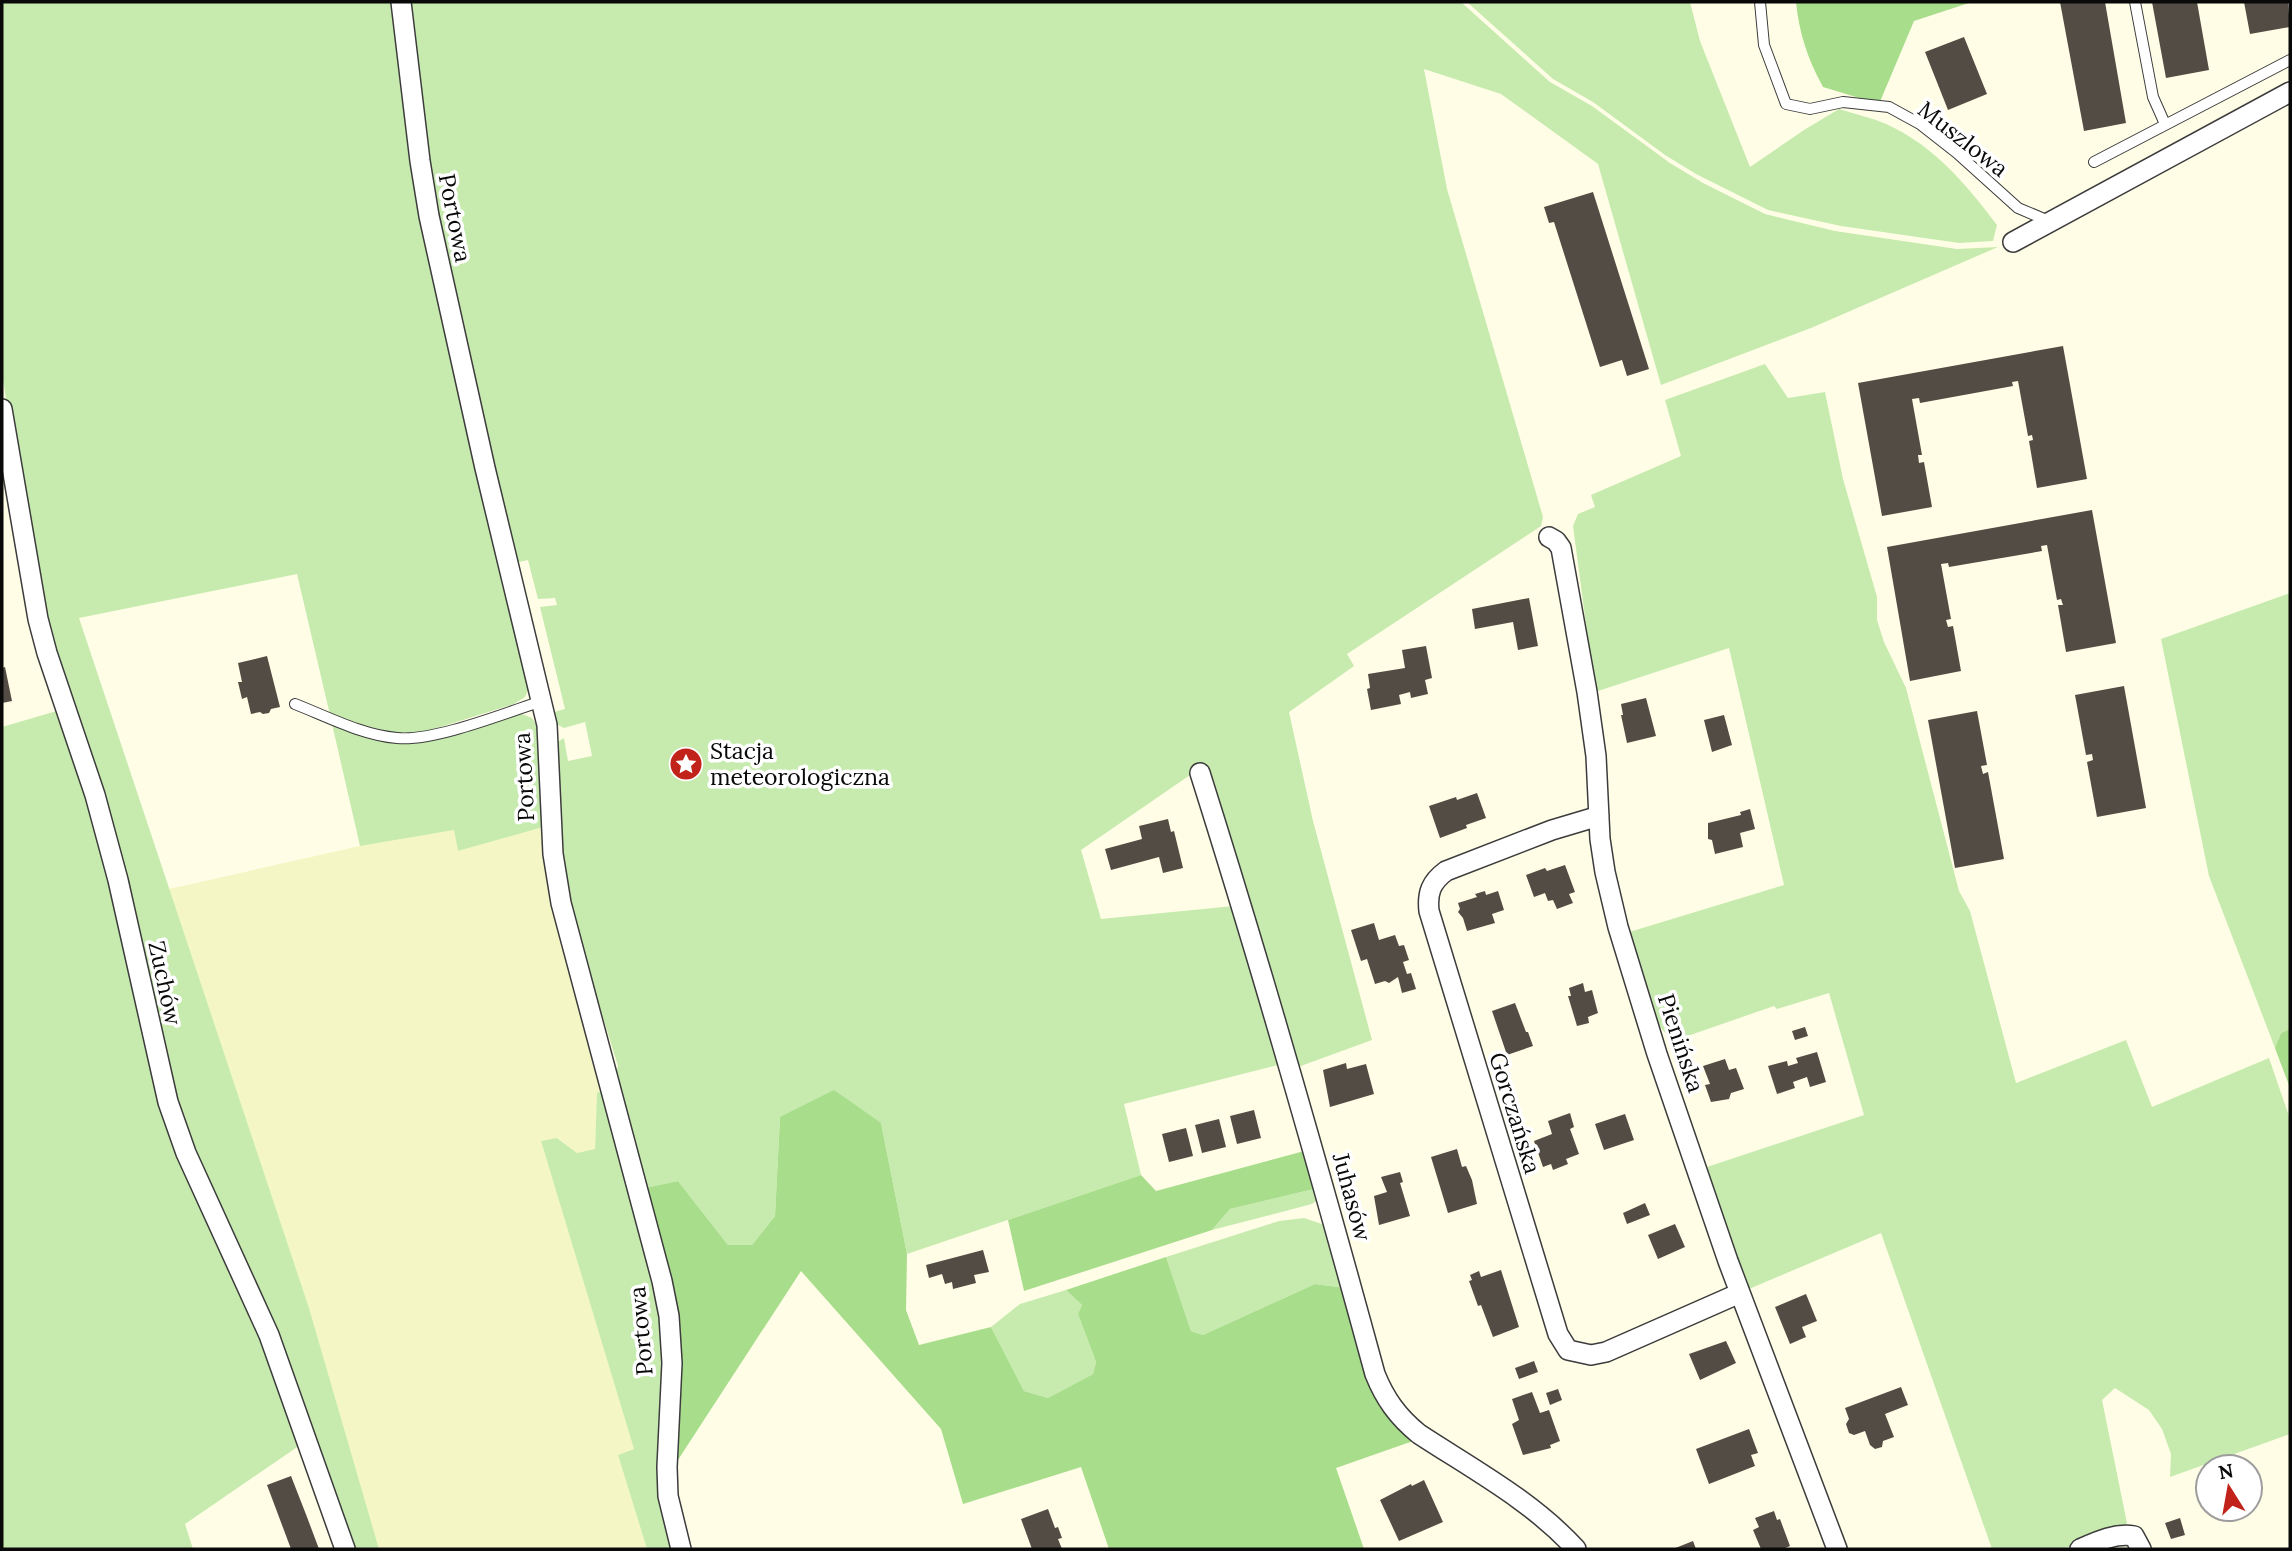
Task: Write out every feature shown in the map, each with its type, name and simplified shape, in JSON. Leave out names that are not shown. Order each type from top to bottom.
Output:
[{"type":"street","name":"Portowa","points":[[401,2],[429,216],[485,468],[542,701],[549,751],[553,854],[561,902],[663,1281],[669,1316],[672,1363],[668,1496],[681,1549]]},
{"type":"street","points":[[2013,242],[2290,92]]},
{"type":"street","name":"Zuchów","points":[[2,409],[38,619],[95,795],[118,880],[168,1102],[186,1153],[269,1335],[345,1549]]},
{"type":"street","name":"Pienińska","points":[[1549,537],[1561,548],[1585,679],[1596,756],[1605,872],[1618,927],[1657,1054],[1740,1293],[1837,1549]]},
{"type":"street","name":"Juhasów","points":[[1199,773],[1258,955],[1382,1393],[1403,1421],[1419,1434],[1529,1505],[1576,1549]]},
{"type":"street","name":"Gorczańska","points":[[1599,816],[1552,830],[1446,871],[1433,882],[1428,901],[1429,911],[1558,1335],[1568,1350],[1591,1355],[1606,1352],[1740,1293]]},
{"type":"street","points":[[2080,1549],[2101,1540],[2124,1535],[2134,1536],[2141,1549]]},
{"type":"lane","name":"Muszlowa","points":[[1760,2],[1764,45],[1786,104],[1810,109],[1843,102],[1889,107],[1920,124],[1938,138],[2018,208],[2049,221]]},
{"type":"lane","points":[[2135,2],[2152,97],[2165,124]]},
{"type":"lane","points":[[2094,162],[2290,60]]},
{"type":"lane","points":[[295,704],[356,729],[397,738],[423,738],[542,701]]},
{"type":"green space","points":[[2,2],[396,2],[529,688],[525,697],[514,704],[421,733],[396,733],[330,715],[297,574],[79,618],[309,1308],[379,1549],[351,1549],[191,1151],[52,654],[11,435],[2,371]]},
{"type":"green space","points":[[406,2],[1461,2],[1550,82],[1592,106],[1670,163],[1765,214],[1835,231],[1957,249],[1998,247],[1811,328],[1661,385],[1598,164],[1501,94],[1424,69],[1447,189],[1543,517],[1541,526],[1347,654],[1354,666],[1289,712],[1313,821],[1372,1040],[1298,1067],[1193,773],[1081,850],[1101,919],[1234,906],[1282,1064],[1124,1104],[1141,1175],[907,1254],[881,1123],[780,1117],[775,1216],[752,1245],[728,1245],[678,1181],[645,1188],[615,1075],[618,1066],[567,901],[560,853],[556,743],[564,738],[568,761],[592,756],[585,722],[564,728],[556,724],[554,712],[565,709],[540,607],[557,605],[555,598],[538,599],[528,560],[515,563],[435,222]]},
{"type":"green space","points":[[1467,2],[1690,2],[1700,41],[1750,167],[1839,109],[1895,128],[1929,150],[1972,193],[1997,225],[1993,241],[1959,243],[1841,226],[1768,210],[1696,174],[1665,155],[1593,102],[1553,79]]},
{"type":"green space","points":[[1796,2],[1972,2],[1914,21],[1879,104],[1823,87],[1805,46]]},
{"type":"green space","points":[[1765,364],[1788,398],[1825,392],[1843,479],[1877,597],[1877,620],[1884,642],[1906,688],[1959,891],[1970,911],[2016,1083],[2126,1040],[2152,1107],[2269,1058],[2290,1119],[2290,1434],[2237,1453],[2194,1453],[2194,1468],[2170,1477],[2171,1454],[2162,1429],[2149,1410],[2115,1388],[2102,1400],[2127,1523],[2124,1527],[2063,1549],[1992,1549],[1881,1233],[1749,1289],[1701,1169],[1864,1115],[1829,993],[1777,1009],[1774,1006],[1676,1040],[1666,1033],[1649,1009],[1638,977],[1626,933],[1784,885],[1729,648],[1595,692],[1573,526],[1578,514],[1595,507],[1591,495],[1681,456],[1665,400]]},
{"type":"green space","points":[[2290,593],[2290,1029],[2281,1033],[2275,1048],[2209,876],[2161,639]]},
{"type":"green space","points":[[60,710],[90,796],[162,1105],[243,1287],[303,1443],[185,1524],[193,1549],[2,1549],[2,727]]},
{"type":"green space","points":[[522,714],[532,718],[539,729],[543,827],[458,851],[454,830],[360,846],[332,724],[397,742],[423,742]]},
{"type":"green space","points":[[543,827],[605,1090],[597,1094],[595,1149],[577,1153],[558,1138],[541,1141],[634,1449],[618,1455],[647,1549],[379,1549],[309,1308],[169,889],[360,846],[454,830],[458,851]]},
{"type":"green space","points":[[2290,1029],[2290,1088],[2275,1048],[2281,1033]]},
{"type":"green space","points":[[605,1090],[662,1318],[676,1549],[647,1549],[618,1455],[634,1449],[541,1141],[557,1138],[577,1153],[595,1149],[597,1093]]},
{"type":"green space","points":[[834,1090],[881,1123],[907,1254],[906,1310],[919,1345],[991,1327],[1024,1391],[1048,1398],[1093,1374],[1096,1362],[1078,1314],[1082,1305],[1066,1290],[1166,1257],[1191,1331],[1203,1335],[1315,1284],[1345,1288],[1416,1440],[1336,1468],[1364,1549],[1109,1549],[1081,1467],[963,1504],[941,1429],[801,1271],[674,1466],[678,1407],[645,1188],[678,1181],[728,1245],[752,1245],[775,1216],[780,1117]]},
{"type":"green space","points":[[1308,1150],[1318,1188],[1230,1209],[1212,1230],[1024,1291],[1008,1220],[1141,1175],[1156,1191]]},
{"type":"green space","points":[[1318,1188],[1318,1200],[1312,1204],[1212,1230],[1230,1209]]},
{"type":"green space","points":[[1304,1218],[1328,1226],[1345,1288],[1315,1284],[1203,1335],[1191,1331],[1166,1257],[1279,1221]]},
{"type":"green space","points":[[1066,1290],[1082,1305],[1078,1314],[1096,1362],[1093,1374],[1048,1398],[1024,1391],[991,1327],[1020,1304]]},
{"type":"building","points":[[2060,2],[2105,2],[2126,123],[2084,131]]},
{"type":"building","points":[[2152,2],[2197,2],[2209,70],[2166,78]]},
{"type":"building","points":[[2244,2],[2288,2],[2290,27],[2250,34]]},
{"type":"building","points":[[1964,37],[1987,94],[1948,110],[1925,52]]},
{"type":"building","points":[[1593,192],[1649,369],[1627,376],[1622,360],[1600,367],[1554,222],[1549,223],[1544,207]]},
{"type":"building","points":[[2063,346],[2087,479],[2037,488],[2029,441],[2033,440],[2032,435],[2028,436],[2018,381],[2012,382],[2013,386],[1920,403],[1919,398],[1912,399],[1922,455],[1918,455],[1919,463],[1924,462],[1932,507],[1882,516],[1858,383]]},
{"type":"building","points":[[2092,510],[2116,643],[2066,652],[2058,605],[2063,605],[2061,599],[2057,600],[2047,545],[2041,546],[2042,551],[1949,567],[1948,563],[1941,564],[1951,619],[1946,620],[1948,627],[1953,626],[1961,671],[1910,681],[1887,547]]},
{"type":"building","points":[[1529,598],[1538,646],[1518,650],[1513,622],[1475,629],[1472,609]]},
{"type":"building","points":[[1426,646],[1432,678],[1425,680],[1428,694],[1411,698],[1410,692],[1399,695],[1401,704],[1371,710],[1367,689],[1370,688],[1368,674],[1405,668],[1402,650]]},
{"type":"building","points":[[267,656],[280,707],[271,709],[269,713],[251,714],[247,697],[242,699],[238,663]]},
{"type":"building","points":[[5,667],[12,701],[2,703],[2,668]]},
{"type":"building","points":[[2124,686],[2146,808],[2097,817],[2087,762],[2093,760],[2092,754],[2086,755],[2075,695]]},
{"type":"building","points":[[1646,698],[1656,736],[1627,743],[1621,704]]},
{"type":"building","points":[[1977,711],[1987,765],[1981,766],[1983,774],[1988,772],[2004,859],[1955,868],[1928,720]]},
{"type":"building","points":[[1724,715],[1732,745],[1712,752],[1704,720]]},
{"type":"building","points":[[1477,793],[1486,818],[1440,838],[1429,806]]},
{"type":"building","points":[[1750,809],[1755,829],[1740,833],[1743,847],[1715,854],[1712,840],[1708,839],[1708,823],[1741,815],[1740,812]]},
{"type":"building","points":[[1168,819],[1171,832],[1174,831],[1183,868],[1163,873],[1159,857],[1111,870],[1105,849],[1142,839],[1139,826]]},
{"type":"building","points":[[1565,865],[1575,892],[1569,894],[1573,903],[1557,909],[1553,900],[1548,901],[1545,893],[1534,897],[1526,875]]},
{"type":"building","points":[[1485,891],[1486,895],[1498,891],[1504,910],[1492,914],[1495,923],[1467,931],[1458,912],[1458,903],[1477,897],[1475,894]]},
{"type":"building","points":[[1374,923],[1379,940],[1395,935],[1399,946],[1404,945],[1409,960],[1403,962],[1407,974],[1411,973],[1416,989],[1402,993],[1398,977],[1389,983],[1385,981],[1375,984],[1367,959],[1361,961],[1351,930]]},
{"type":"building","points":[[1583,983],[1585,992],[1592,990],[1598,1013],[1588,1017],[1589,1023],[1577,1026],[1568,996],[1571,996],[1569,988]]},
{"type":"building","points":[[1515,1003],[1533,1046],[1507,1055],[1492,1011]]},
{"type":"building","points":[[1805,1027],[1808,1036],[1795,1040],[1792,1031]]},
{"type":"building","points":[[1817,1052],[1826,1082],[1810,1087],[1807,1077],[1793,1082],[1795,1088],[1777,1094],[1768,1066],[1787,1061],[1788,1066],[1798,1063],[1796,1058]]},
{"type":"building","points":[[1725,1059],[1729,1070],[1736,1068],[1744,1089],[1731,1093],[1729,1099],[1711,1102],[1705,1085],[1710,1084],[1703,1066]]},
{"type":"building","points":[[1346,1063],[1347,1069],[1366,1064],[1374,1094],[1330,1107],[1323,1070]]},
{"type":"building","points":[[1254,1110],[1261,1138],[1237,1144],[1230,1116]]},
{"type":"building","points":[[1570,1113],[1574,1127],[1570,1129],[1579,1154],[1566,1159],[1568,1164],[1553,1170],[1551,1164],[1543,1167],[1534,1141],[1552,1134],[1548,1121]]},
{"type":"building","points":[[1625,1114],[1634,1140],[1604,1150],[1595,1124]]},
{"type":"building","points":[[1219,1119],[1226,1147],[1202,1153],[1195,1125]]},
{"type":"building","points":[[1186,1128],[1193,1156],[1169,1162],[1162,1134]]},
{"type":"building","points":[[1457,1149],[1462,1167],[1466,1166],[1472,1180],[1477,1204],[1448,1213],[1431,1157]]},
{"type":"building","points":[[1400,1172],[1403,1182],[1400,1183],[1410,1216],[1379,1225],[1374,1196],[1387,1192],[1381,1177]]},
{"type":"building","points":[[1645,1203],[1650,1215],[1627,1224],[1623,1213]]},
{"type":"building","points":[[1675,1224],[1685,1247],[1658,1259],[1648,1235]]},
{"type":"building","points":[[983,1250],[989,1272],[974,1275],[976,1283],[953,1289],[952,1282],[945,1284],[942,1274],[929,1278],[926,1265]]},
{"type":"building","points":[[1501,1270],[1519,1327],[1493,1337],[1469,1281],[1472,1280],[1470,1275],[1479,1271],[1481,1277]]},
{"type":"building","points":[[1806,1294],[1817,1321],[1802,1327],[1806,1337],[1790,1344],[1775,1307]]},
{"type":"building","points":[[1726,1341],[1736,1363],[1700,1380],[1689,1354]]},
{"type":"building","points":[[1534,1361],[1538,1372],[1519,1379],[1515,1368]]},
{"type":"building","points":[[1901,1387],[1908,1405],[1885,1414],[1894,1437],[1883,1441],[1882,1447],[1875,1449],[1870,1445],[1865,1431],[1854,1435],[1849,1433],[1846,1424],[1849,1419],[1845,1408]]},
{"type":"building","points":[[1558,1389],[1562,1400],[1550,1405],[1546,1393]]},
{"type":"building","points":[[1532,1392],[1540,1413],[1549,1410],[1560,1441],[1550,1445],[1551,1448],[1523,1455],[1512,1424],[1519,1420],[1512,1399]]},
{"type":"building","points":[[1749,1429],[1758,1453],[1751,1455],[1755,1466],[1709,1484],[1696,1449]]},
{"type":"building","points":[[291,1476],[319,1549],[291,1549],[267,1485]]},
{"type":"building","points":[[1424,1480],[1443,1522],[1399,1541],[1380,1500]]},
{"type":"building","points":[[1048,1509],[1062,1538],[1058,1539],[1062,1549],[1032,1549],[1021,1519]]},
{"type":"building","points":[[1774,1511],[1777,1520],[1780,1519],[1790,1546],[1783,1549],[1761,1549],[1753,1530],[1759,1527],[1755,1518]]},
{"type":"building","points":[[2180,1518],[2185,1535],[2171,1539],[2165,1523]]},
{"type":"building","points":[[1693,1541],[1696,1549],[1673,1549]]},
{"type":"place","name":"Stacja meteorologiczna","points":[[686,764]]}]
